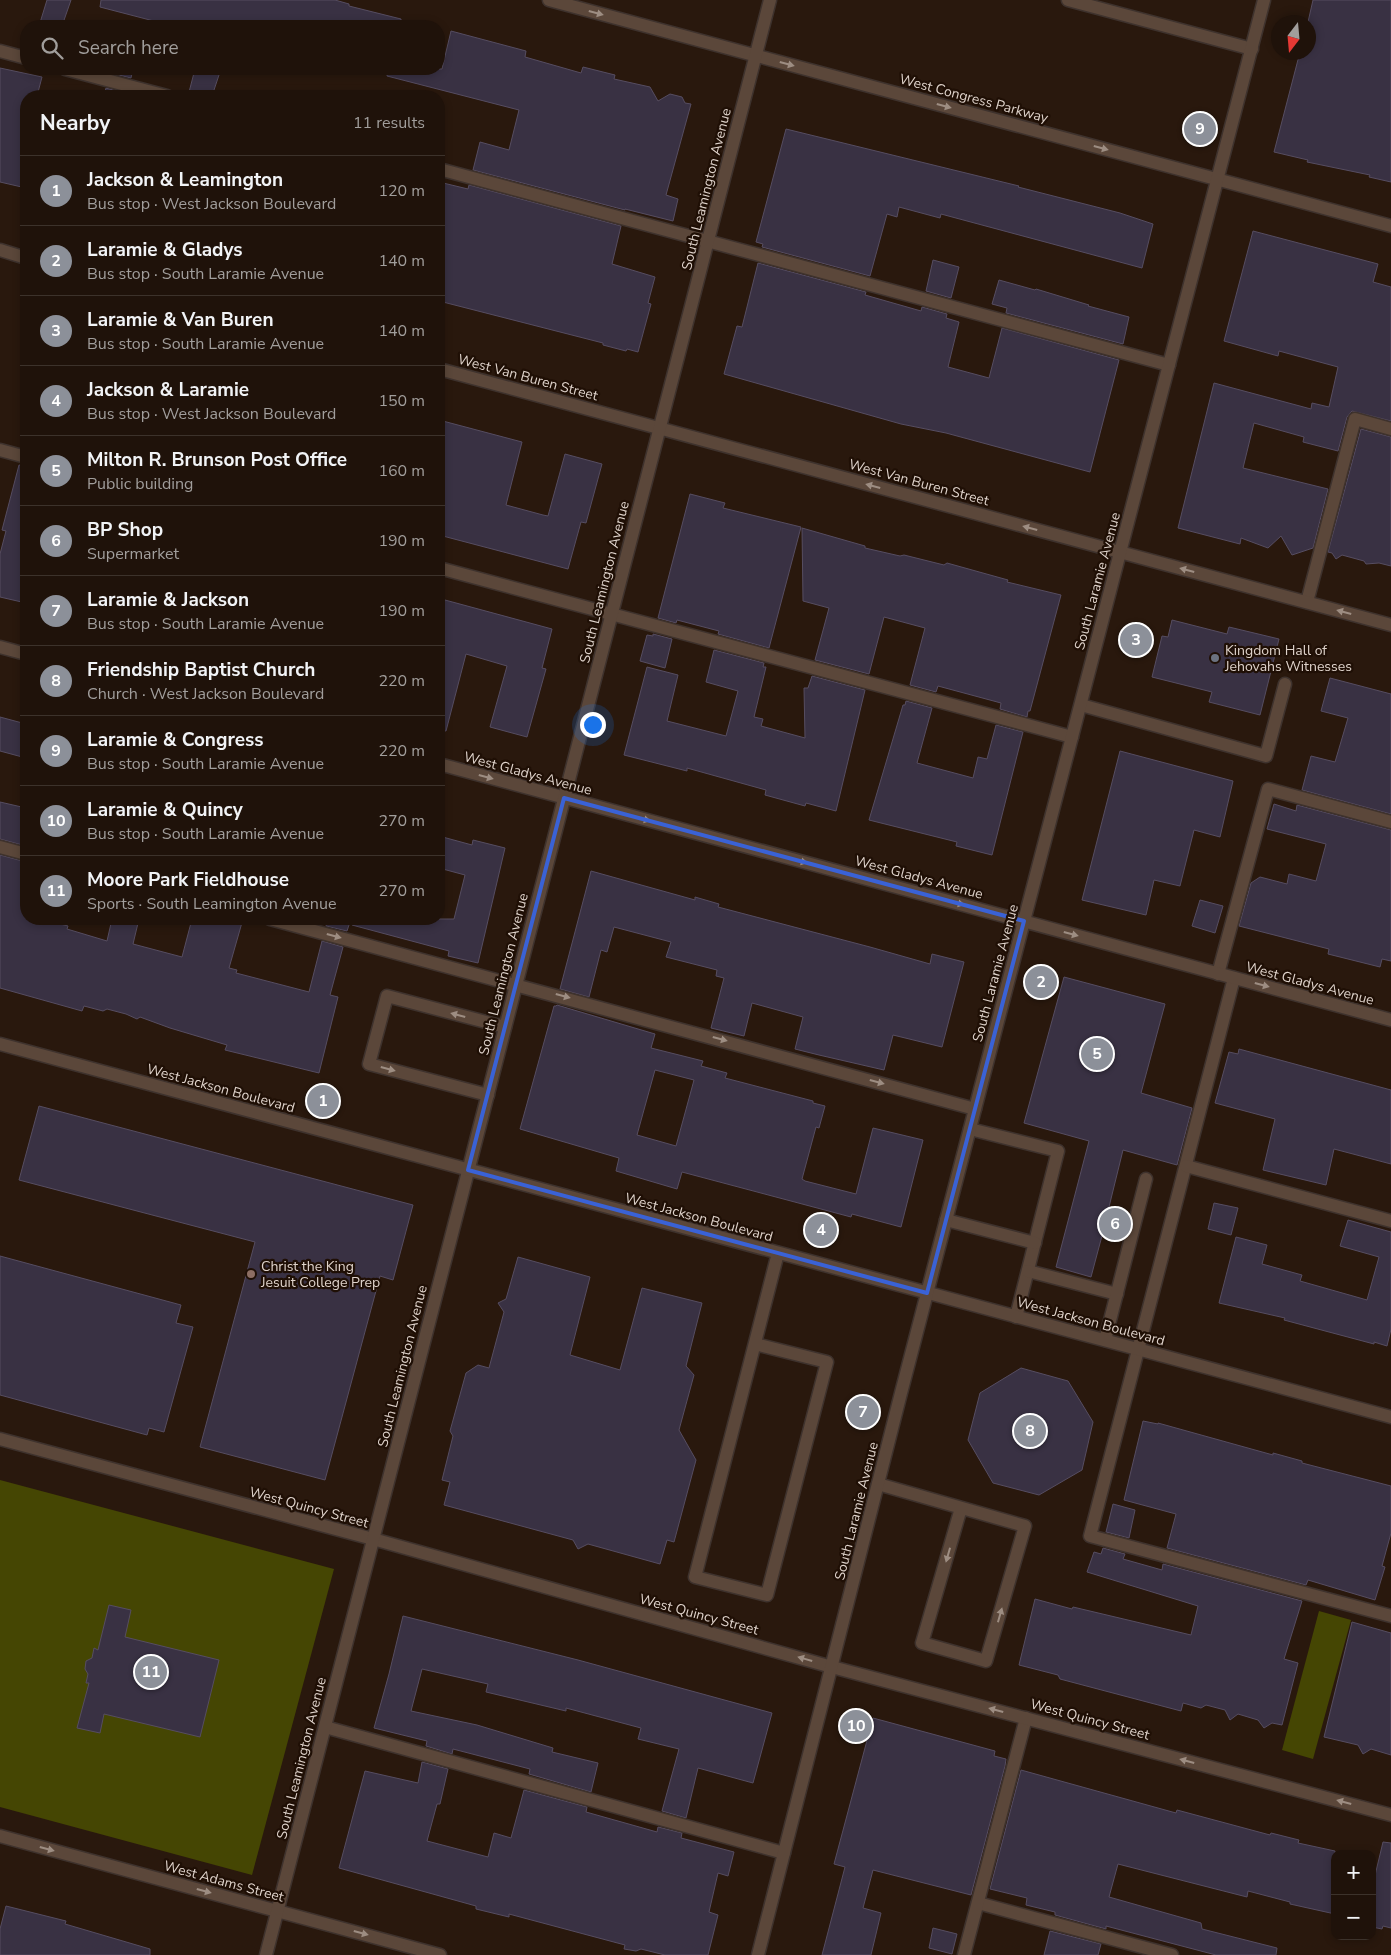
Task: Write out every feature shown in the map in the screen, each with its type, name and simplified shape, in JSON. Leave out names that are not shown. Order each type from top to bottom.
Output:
[{"type":"street","name":"West Congress Parkway","points":[[549,0],[1391,226]]},
{"type":"street","name":"South Leamington Avenue","points":[[266,1955],[770,0]]},
{"type":"street","points":[[1068,0],[1252,49]]},
{"type":"street","name":"South Laramie Avenue","points":[[758,1955],[927,1293],[1264,0]]},
{"type":"street","points":[[0,51],[20,56]]},
{"type":"street","points":[[88,75],[145,90]]},
{"type":"street","points":[[445,171],[1169,365]]},
{"type":"street","points":[[0,250],[20,256]]},
{"type":"street","name":"West Van Buren Street","points":[[445,370],[1391,625]]},
{"type":"street","points":[[1308,602],[1355,419],[1391,429]]},
{"type":"street","points":[[0,450],[20,455]]},
{"type":"street","points":[[445,570],[1072,737]]},
{"type":"street","points":[[0,647],[20,652]]},
{"type":"street","points":[[1080,705],[1266,756],[1285,684]]},
{"type":"street","name":"West Gladys Avenue","points":[[445,766],[1391,1020]]},
{"type":"street","points":[[1218,974],[1268,789],[1391,822]]},
{"type":"street","points":[[0,848],[20,853]]},
{"type":"street","points":[[293,925],[975,1108]]},
{"type":"street","points":[[1234,978],[1090,1536],[1391,1616]]},
{"type":"street","points":[[488,1095],[369,1064],[387,996],[505,1027]]},
{"type":"street","name":"West Jackson Boulevard","points":[[0,1044],[1391,1417]]},
{"type":"street","points":[[970,1129],[1058,1151],[1016,1317]]},
{"type":"street","points":[[1186,1166],[1391,1221]]},
{"type":"street","points":[[1105,1340],[1146,1179]]},
{"type":"street","points":[[946,1220],[1035,1243]]},
{"type":"street","points":[[755,1344],[827,1362],[767,1595],[695,1577],[778,1253]]},
{"type":"street","points":[[1028,1271],[1117,1294]]},
{"type":"street","name":"West Quincy Street","points":[[0,1439],[832,1667],[1391,1815]]},
{"type":"street","points":[[878,1484],[1025,1526],[986,1662],[922,1643],[961,1508]]},
{"type":"street","points":[[964,1955],[1026,1718]]},
{"type":"street","points":[[325,1727],[784,1853]]},
{"type":"street","name":"West Adams Street","points":[[0,1836],[440,1955]]},
{"type":"street","points":[[978,1903],[1172,1955]]},
{"type":"highlighted area","points":[[564,798],[1024,921],[927,1293],[468,1170]]},
{"type":"shaded area","points":[[0,1480],[334,1569],[252,1875],[0,1807]]},
{"type":"shaded area","points":[[1319,1611],[1351,1620],[1313,1759],[1282,1750]]},
{"type":"building","points":[[47,0],[71,0],[64,20],[41,20]]},
{"type":"building","points":[[101,0],[335,0],[349,4],[349,6],[401,20],[150,20],[100,7]]},
{"type":"building","points":[[1313,0],[1391,0],[1391,182],[1369,177],[1370,175],[1307,162],[1308,160],[1274,152],[1298,60],[1316,60],[1316,15],[1310,15]]},
{"type":"building","points":[[451,31],[526,51],[525,57],[581,73],[583,67],[615,75],[614,79],[650,87],[658,101],[670,94],[682,97],[685,103],[691,104],[666,195],[678,199],[673,221],[473,170],[480,142],[509,150],[519,110],[387,76],[445,75],[445,56]]},
{"type":"building","points":[[0,68],[20,72],[20,75],[42,77],[39,90],[20,90],[20,187],[0,182]]},
{"type":"building","points":[[119,75],[132,75],[131,78]]},
{"type":"building","points":[[193,75],[219,75],[214,90],[190,90]]},
{"type":"building","points":[[786,129],[1019,186],[1120,213],[1153,224],[1142,268],[941,214],[940,218],[899,207],[897,217],[887,214],[870,276],[762,247],[763,244],[756,242]]},
{"type":"building","points":[[445,183],[468,189],[469,185],[621,226],[612,264],[655,277],[648,303],[651,304],[638,352],[627,349],[626,351],[603,345],[603,343],[445,303]]},
{"type":"building","points":[[1253,231],[1378,264],[1373,282],[1391,287],[1391,421],[1352,411],[1347,417],[1338,451],[1303,442],[1304,437],[1254,423],[1243,468],[1328,489],[1313,548],[1292,555],[1281,536],[1268,548],[1241,538],[1240,544],[1178,528],[1214,383],[1311,409],[1312,403],[1329,407],[1338,367],[1279,351],[1278,356],[1224,341]]},
{"type":"building","points":[[933,260],[959,267],[951,298],[926,291]]},
{"type":"building","points":[[758,263],[866,292],[865,295],[921,311],[922,307],[947,314],[946,318],[959,322],[948,367],[989,378],[1002,328],[1119,360],[1090,472],[946,433],[901,424],[724,374],[737,326],[742,327]]},
{"type":"building","points":[[999,280],[1129,317],[1123,344],[1006,313],[1007,308],[992,304]]},
{"type":"building","points":[[445,422],[522,442],[506,505],[543,515],[548,516],[565,454],[602,464],[586,523],[581,522],[568,569],[445,537]]},
{"type":"building","points":[[1361,429],[1391,437],[1391,566],[1379,563],[1366,564],[1364,561],[1342,555],[1336,559],[1332,553],[1328,552]]},
{"type":"building","points":[[20,465],[20,602],[0,597],[0,554],[6,531],[2,530]]},
{"type":"building","points":[[690,494],[725,503],[723,508],[801,527],[769,648],[718,634],[719,631],[677,620],[676,623],[658,618]]},
{"type":"building","points":[[802,528],[865,546],[865,548],[944,565],[947,563],[1008,580],[1007,582],[1061,595],[1027,717],[1000,709],[1001,703],[938,686],[936,692],[910,685],[925,628],[884,617],[869,674],[815,660],[829,608],[803,601]]},
{"type":"building","points":[[445,600],[552,629],[542,668],[546,669],[527,737],[490,727],[507,666],[466,654],[446,731]]},
{"type":"building","name":"Kingdom Hall of Jehovahs Witnesses","points":[[1172,620],[1227,634],[1229,627],[1279,639],[1260,715],[1209,702],[1212,692],[1152,677],[1162,636],[1168,637]]},
{"type":"building","points":[[653,634],[672,639],[665,668],[640,661],[647,635],[653,636]]},
{"type":"building","points":[[714,650],[764,663],[763,667],[766,667],[754,717],[763,719],[761,726],[805,738],[804,688],[808,688],[812,676],[865,690],[836,811],[806,803],[805,806],[765,795],[766,790],[687,768],[687,771],[624,755],[647,667],[678,675],[667,721],[726,736],[738,691],[706,682]]},
{"type":"building","points":[[1330,678],[1391,694],[1391,814],[1302,790],[1311,756],[1335,762],[1348,718],[1321,711]]},
{"type":"building","points":[[906,701],[932,708],[917,763],[973,778],[978,757],[987,759],[996,725],[1023,732],[992,855],[956,846],[957,842],[869,820],[903,705],[905,705]]},
{"type":"building","points":[[0,717],[20,722],[20,756],[0,751]]},
{"type":"building","points":[[1120,751],[1233,781],[1220,837],[1194,830],[1180,886],[1154,880],[1146,915],[1082,900]]},
{"type":"building","points":[[0,802],[20,807],[20,844],[0,839]]},
{"type":"building","points":[[1274,804],[1296,811],[1297,805],[1391,830],[1391,961],[1382,959],[1380,967],[1328,954],[1329,949],[1239,926],[1251,883],[1260,877],[1287,884],[1289,874],[1316,881],[1326,844],[1267,829]]},
{"type":"building","points":[[445,838],[472,845],[473,840],[505,848],[478,963],[448,956],[449,951],[352,925],[445,925],[445,919],[454,919],[465,875],[445,870]]},
{"type":"building","points":[[0,855],[20,860],[20,925],[64,925],[68,926],[67,929],[107,941],[111,925],[138,925],[133,944],[182,957],[190,925],[241,925],[229,968],[237,970],[236,973],[309,992],[322,941],[343,947],[330,995],[338,997],[319,1073],[225,1050],[227,1045],[140,1017],[137,1019],[107,1009],[103,1011],[84,1006],[82,1011],[0,988]]},
{"type":"building","points":[[591,871],[695,900],[695,897],[719,904],[718,907],[930,964],[932,954],[964,962],[942,1047],[893,1035],[884,1070],[819,1055],[795,1049],[803,1017],[752,1003],[744,1036],[711,1028],[724,978],[716,976],[717,970],[666,957],[671,942],[614,927],[607,952],[601,950],[589,997],[560,989]]},
{"type":"building","points":[[1200,900],[1223,906],[1215,933],[1192,926]]},
{"type":"building","points":[[326,925],[349,925],[347,931]]},
{"type":"building","points":[[1064,977],[1165,1004],[1141,1093],[1192,1108],[1177,1165],[1123,1150],[1108,1211],[1124,1216],[1119,1236],[1103,1232],[1091,1277],[1056,1267],[1089,1141],[1024,1123]]},
{"type":"building","points":[[554,1006],[655,1034],[651,1048],[703,1061],[701,1066],[727,1073],[725,1078],[813,1101],[813,1103],[825,1106],[819,1128],[816,1127],[802,1179],[805,1181],[856,1194],[873,1128],[923,1140],[901,1227],[852,1214],[851,1217],[682,1172],[677,1189],[616,1171],[619,1158],[520,1129]],"holes":[[[655,1070],[694,1080],[676,1146],[637,1135]]]},
{"type":"building","points":[[1239,1049],[1391,1090],[1391,1164],[1334,1149],[1326,1185],[1263,1170],[1275,1119],[1215,1103],[1229,1052],[1238,1054]]},
{"type":"building","points":[[39,1106],[413,1205],[393,1280],[380,1276],[325,1480],[200,1447],[255,1242],[19,1180]]},
{"type":"building","points":[[1214,1203],[1238,1208],[1231,1235],[1208,1229]]},
{"type":"building","points":[[1348,1220],[1391,1232],[1391,1329],[1387,1346],[1284,1320],[1285,1318],[1219,1303],[1236,1237],[1267,1245],[1262,1264],[1302,1275],[1300,1281],[1367,1300],[1379,1257],[1340,1246]]},
{"type":"building","points":[[0,1256],[181,1305],[176,1323],[193,1327],[164,1432],[149,1428],[147,1435],[0,1395]]},
{"type":"building","points":[[518,1257],[590,1277],[570,1355],[620,1370],[642,1288],[702,1303],[686,1366],[694,1375],[679,1430],[696,1460],[674,1542],[667,1540],[660,1564],[588,1544],[578,1549],[573,1540],[444,1505],[450,1482],[442,1480],[453,1436],[450,1431],[466,1373],[478,1365],[489,1368],[504,1312],[498,1303],[506,1299]]},
{"type":"building","points":[[1021,1368],[1068,1381],[1093,1422],[1082,1470],[1039,1495],[993,1483],[968,1440],[980,1393]]},
{"type":"building","points":[[1143,1421],[1158,1423],[1273,1455],[1273,1453],[1302,1461],[1302,1463],[1391,1486],[1391,1533],[1382,1566],[1385,1567],[1375,1600],[1308,1580],[1306,1585],[1167,1548],[1176,1514],[1124,1500]]},
{"type":"building","points":[[1113,1504],[1135,1510],[1129,1538],[1106,1532]]},
{"type":"building","points":[[1103,1548],[1125,1554],[1123,1559],[1162,1570],[1163,1564],[1302,1601],[1284,1659],[1298,1663],[1282,1725],[1272,1723],[1264,1728],[1258,1720],[1238,1714],[1230,1720],[1225,1710],[1206,1705],[1201,1708],[1183,1703],[1181,1711],[1060,1679],[1058,1675],[1019,1665],[1035,1599],[1191,1635],[1198,1606],[1087,1572],[1094,1552],[1101,1554]]},
{"type":"building","points":[[109,1605],[131,1610],[125,1637],[219,1660],[200,1737],[104,1714],[100,1733],[77,1728],[89,1683],[86,1683],[88,1674],[85,1669],[86,1661],[92,1658],[94,1648],[98,1650]]},
{"type":"building","points":[[403,1616],[578,1660],[772,1713],[753,1783],[698,1768],[686,1818],[662,1811],[679,1749],[638,1739],[641,1728],[566,1708],[566,1711],[486,1692],[488,1684],[422,1669],[411,1711],[477,1725],[553,1748],[552,1752],[598,1763],[591,1792],[529,1774],[530,1769],[453,1749],[452,1754],[426,1746],[427,1741],[374,1728]]},
{"type":"building","points":[[1352,1622],[1391,1633],[1391,1755],[1371,1749],[1363,1754],[1358,1745],[1324,1737]]},
{"type":"building","points":[[873,1718],[995,1751],[994,1756],[1006,1759],[1005,1766],[971,1895],[873,1870],[863,1908],[881,1913],[871,1955],[822,1955],[845,1867],[834,1864]]},
{"type":"building","points":[[422,1762],[448,1769],[440,1804],[437,1804],[427,1841],[488,1857],[494,1833],[511,1838],[524,1790],[587,1807],[586,1812],[657,1832],[658,1827],[682,1833],[681,1838],[734,1852],[728,1876],[718,1873],[709,1912],[718,1915],[708,1955],[665,1955],[641,1949],[636,1951],[624,1949],[625,1945],[509,1914],[509,1917],[476,1909],[476,1906],[339,1868],[365,1771],[418,1783]]},
{"type":"building","points":[[1021,1770],[1176,1813],[1177,1810],[1270,1835],[1271,1833],[1299,1840],[1298,1843],[1331,1850],[1331,1913],[1290,1904],[1290,1902],[1248,1891],[1247,1897],[1118,1864],[1109,1897],[1201,1923],[1202,1929],[1277,1948],[1276,1955],[1216,1955],[1106,1926],[1106,1929],[1055,1915],[1055,1912],[1026,1905],[1027,1898],[990,1889]]},
{"type":"building","points":[[1383,1842],[1391,1843],[1391,1928],[1383,1926],[1382,1929],[1376,1928],[1376,1871]]},
{"type":"building","points":[[6,1906],[66,1921],[65,1924],[150,1949],[150,1955],[0,1955],[0,1929]]},
{"type":"building","points":[[933,1928],[957,1934],[952,1954],[929,1948]]},
{"type":"building","points":[[1050,1931],[1101,1944],[1098,1955],[1044,1955]]},
{"type":"place","name":"Laramie & Congress","points":[[1200,129]]},
{"type":"place","name":"Laramie & Van Buren","points":[[1136,640]]},
{"type":"place","name":"Kingdom Hall of Jehovahs Witnesses","points":[[1215,658]]},
{"type":"place","name":"Laramie & Gladys","points":[[1041,982]]},
{"type":"place","name":"Milton R. Brunson Post Office","points":[[1097,1054]]},
{"type":"place","name":"Jackson & Leamington","points":[[323,1101]]},
{"type":"place","name":"BP Shop","points":[[1115,1224]]},
{"type":"place","name":"Jackson & Laramie","points":[[821,1230]]},
{"type":"place","name":"Christ the King Jesuit College Prep","points":[[251,1274]]},
{"type":"place","name":"Laramie & Jackson","points":[[863,1412]]},
{"type":"place","name":"Friendship Baptist Church","points":[[1030,1431]]},
{"type":"place","name":"Moore Park Fieldhouse","points":[[151,1672]]},
{"type":"place","name":"Laramie & Quincy","points":[[856,1726]]}]
